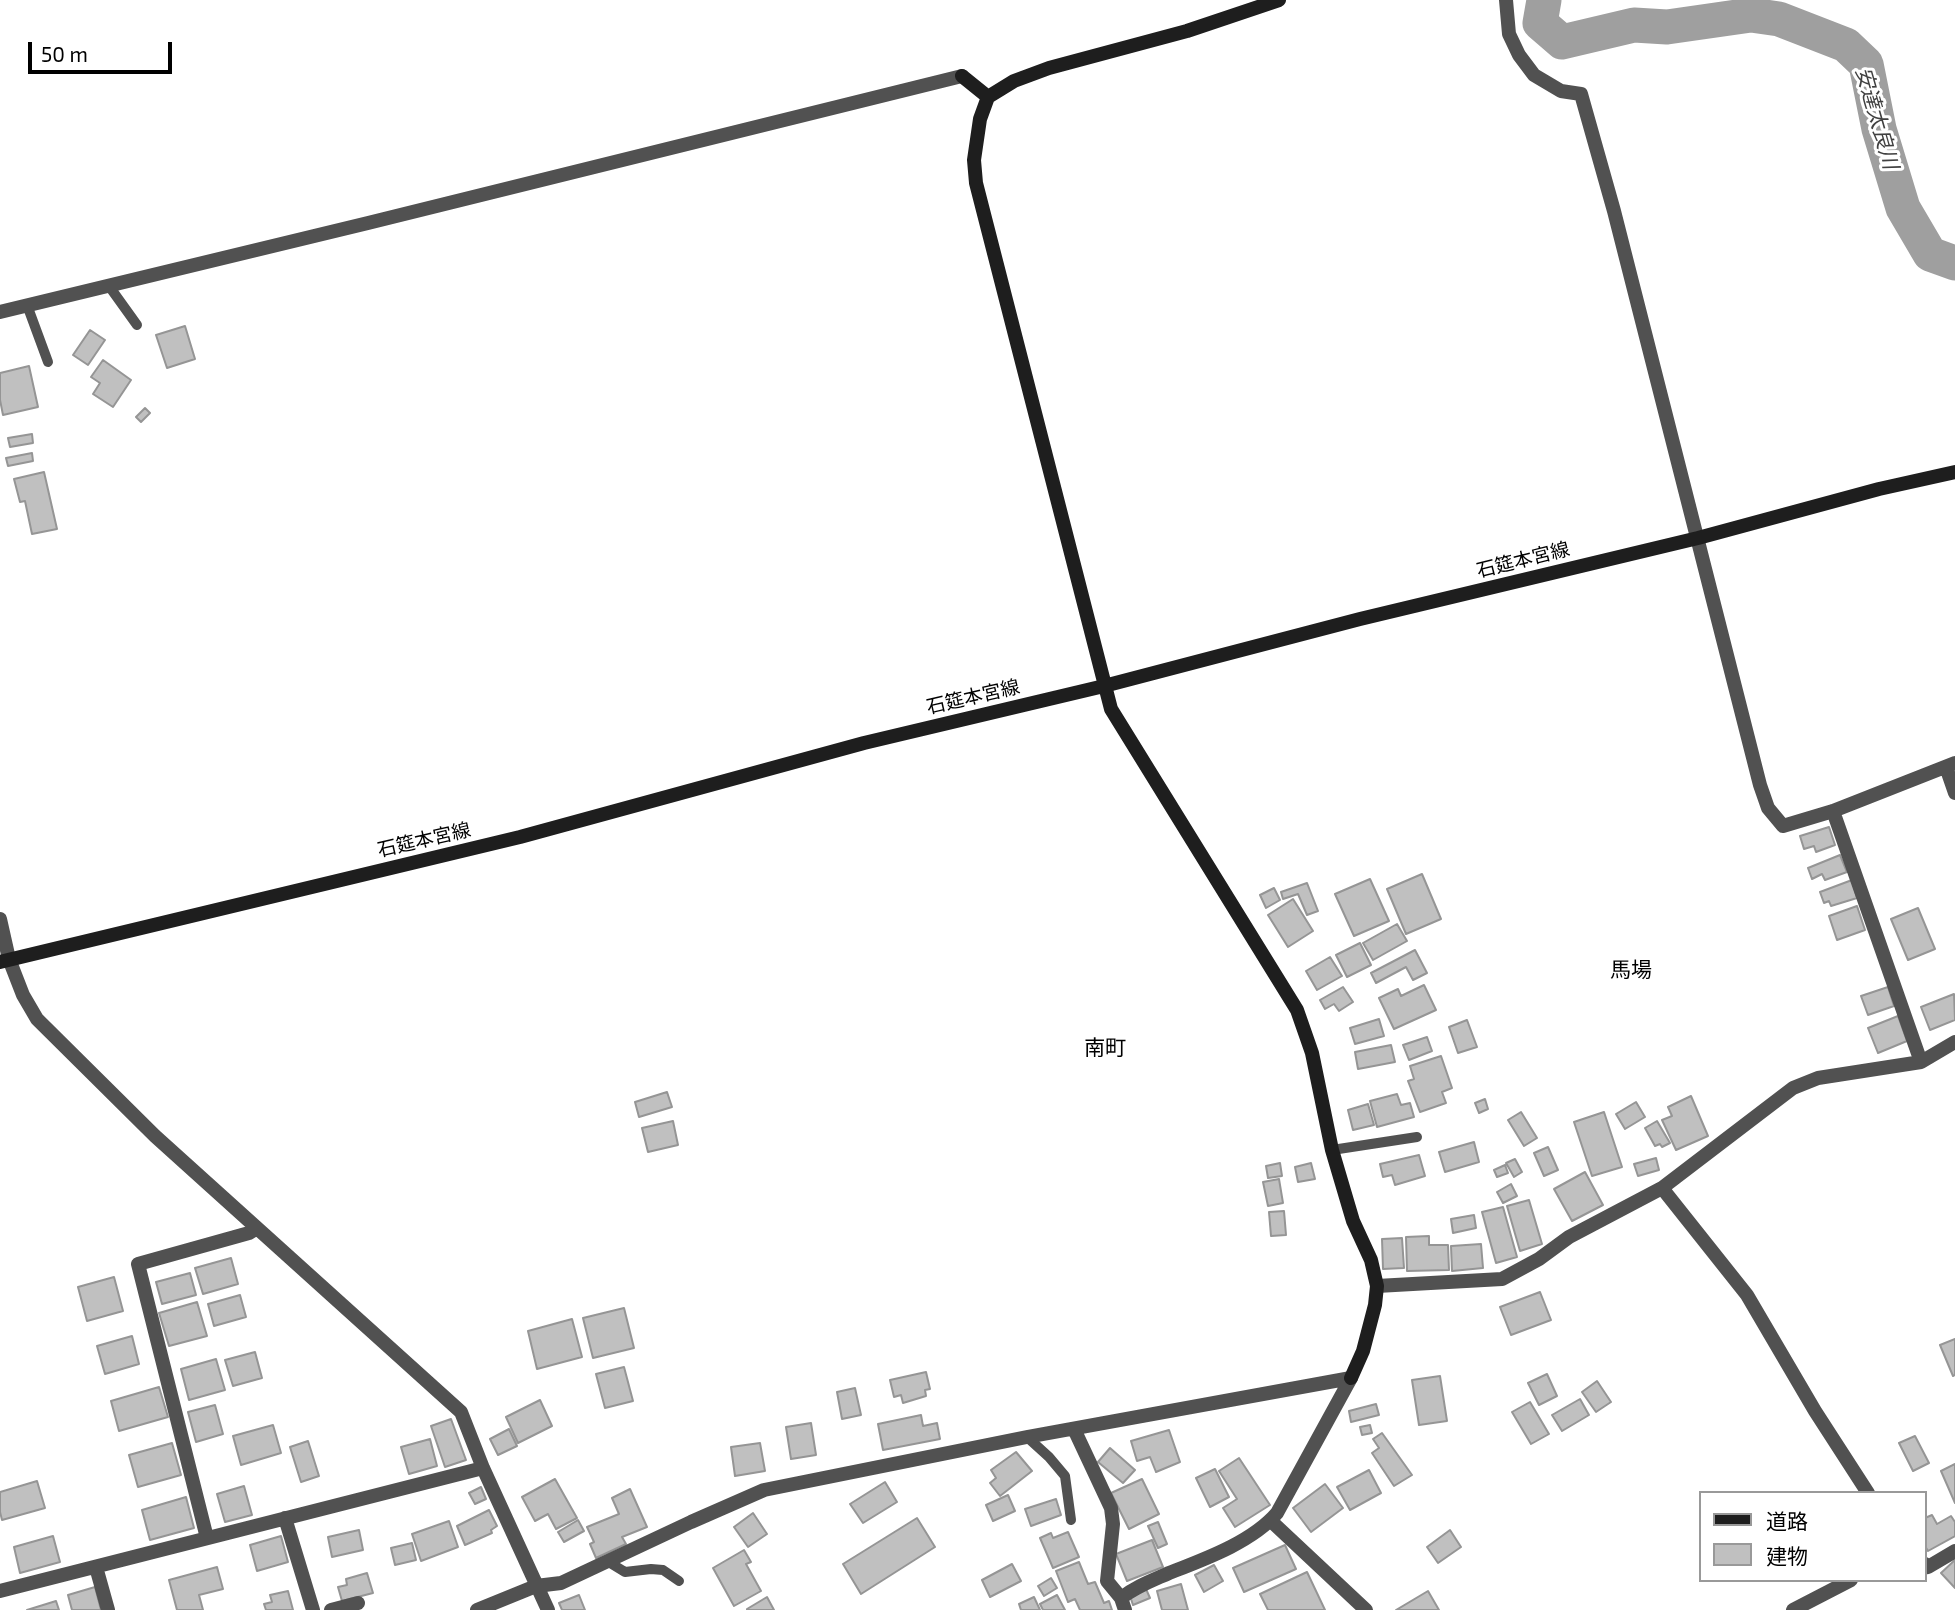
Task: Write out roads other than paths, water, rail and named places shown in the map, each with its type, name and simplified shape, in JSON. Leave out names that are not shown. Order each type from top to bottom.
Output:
[{"type":"main road","points":[[1279,0],[1187,31],[1049,68],[1014,81],[988,97],[975,140],[974,160],[976,183],[1111,709],[1297,1010],[1312,1053],[1332,1150],[1353,1221],[1371,1260],[1377,1286],[1363,1351],[1351,1378]]},
{"type":"main road","points":[[962,76],[988,97]]},
{"type":"main road","name":"石筵本宮線","points":[[5,960],[520,837],[864,743],[1104,686],[1360,619],[1698,538],[1879,489],[1955,472]]},
{"type":"street","points":[[1506,0],[1509,33],[1519,55],[1534,75],[1561,91],[1581,94],[1614,211],[1768,808],[1783,826],[1833,811],[1950,765],[1955,793]]},
{"type":"street","points":[[0,312],[962,76]]},
{"type":"street","points":[[1833,811],[1921,1062]]},
{"type":"street","points":[[0,919],[5,960],[37,1019],[155,1136],[461,1412],[483,1468],[548,1610]]},
{"type":"street","points":[[1377,1286],[1502,1279],[1539,1259],[1569,1237],[1662,1188],[1793,1088],[1818,1078],[1921,1062],[1955,1042]]},
{"type":"street","points":[[1662,1188],[1747,1295],[1815,1411],[1867,1491]]},
{"type":"street","points":[[207,1538],[138,1264],[249,1233],[257,1228]]},
{"type":"street","points":[[1073,1429],[1111,1508],[1113,1524],[1107,1581],[1124,1604],[1134,1588],[1212,1556],[1255,1533],[1270,1521],[1278,1513],[1351,1378]]},
{"type":"street","points":[[477,1610],[536,1587],[561,1583],[764,1490],[1027,1437],[1351,1378]]},
{"type":"street","points":[[0,1591],[483,1468]]},
{"type":"street","points":[[285,1518],[313,1610]]},
{"type":"street","points":[[1270,1521],[1366,1610]]},
{"type":"street","points":[[1927,1566],[1955,1551]]},
{"type":"street","points":[[96,1567],[108,1610]]},
{"type":"street","points":[[1793,1610],[1847,1582]]},
{"type":"street","points":[[331,1610],[358,1603]]},
{"type":"lane","points":[[109,286],[137,325]]},
{"type":"lane","points":[[27,305],[48,362]]},
{"type":"lane","points":[[1332,1150],[1417,1136]]},
{"type":"lane","points":[[1027,1437],[1065,1476],[1072,1520]]},
{"type":"lane","points":[[607,1561],[625,1572],[663,1570],[679,1581]]},
{"type":"waterway","name":"安達太良川","points":[[1544,0],[1540,23],[1562,42],[1634,25],[1667,27],[1751,15],[1779,19],[1846,45],[1866,64],[1879,129],[1903,208],[1930,254],[1955,263]]},
{"type":"district","name":"馬場","points":[[1631,970]]},
{"type":"district","name":"南町","points":[[1105,1048]]}]
